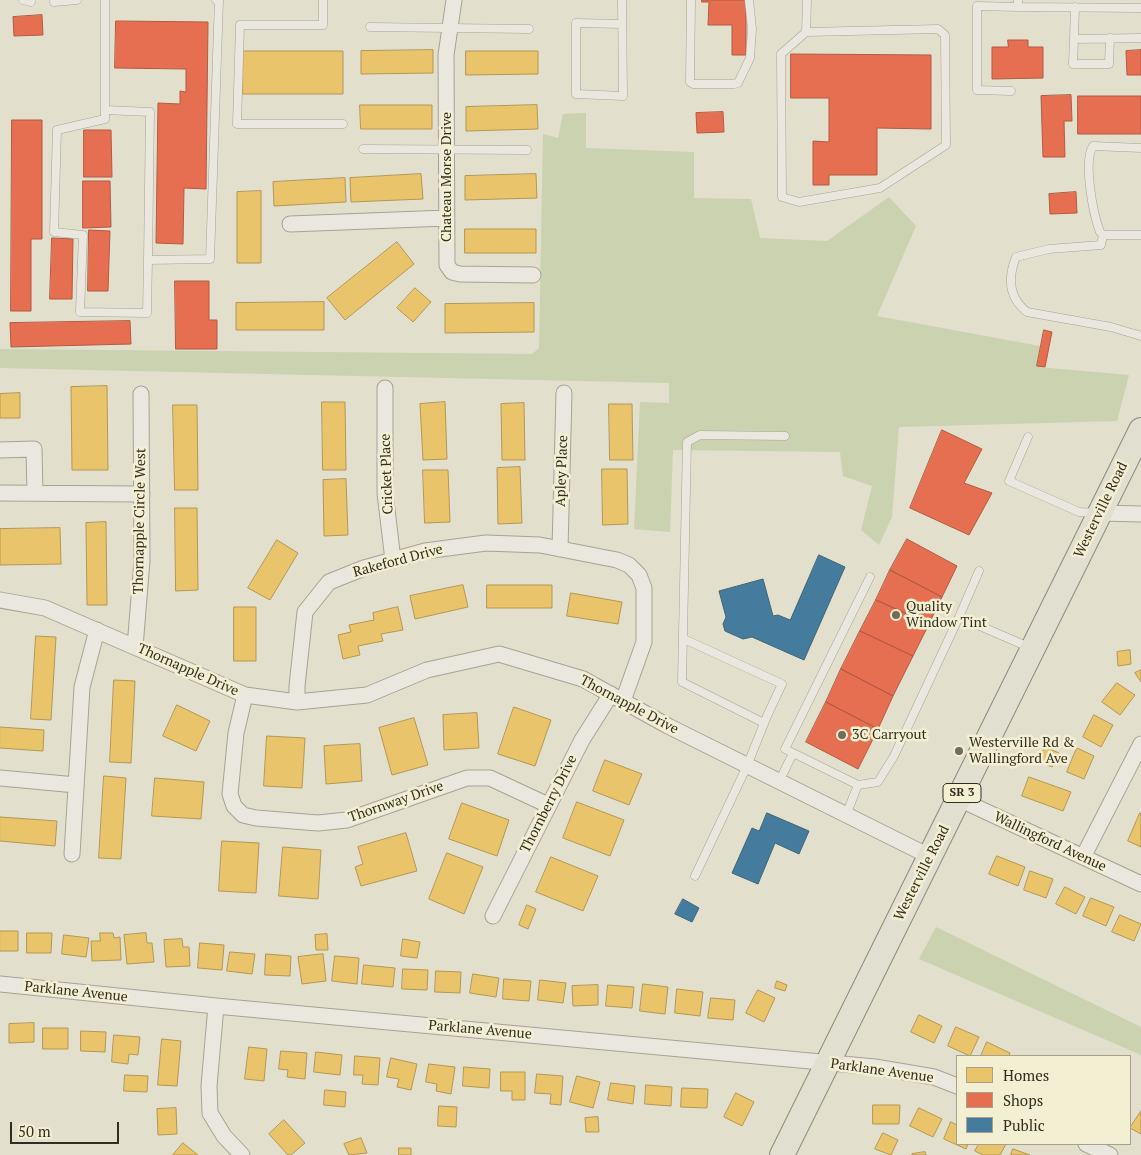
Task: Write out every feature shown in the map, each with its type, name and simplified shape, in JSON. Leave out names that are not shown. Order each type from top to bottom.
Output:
[{"type":"main road","name":"Westerville Road","points":[[782,1155],[1141,430]]},
{"type":"street","name":"Chateau Morse Drive","points":[[454,0],[446,55],[447,265],[452,272],[460,274],[533,275]]},
{"type":"street","points":[[290,224],[447,218]]},
{"type":"street","name":"Cricket Place","points":[[385,388],[385,492],[393,560]]},
{"type":"street","name":"Apley Place","points":[[560,549],[564,393]]},
{"type":"street","name":"Thornapple Circle West","points":[[135,647],[142,561],[141,394]]},
{"type":"street","points":[[0,450],[34,450],[35,493]]},
{"type":"street","points":[[0,493],[142,494]]},
{"type":"street","points":[[1099,513],[1141,514]]},
{"type":"street","name":"Rakeford Drive","points":[[297,702],[305,612],[329,582],[364,568],[425,551],[486,543],[540,545],[617,560],[630,565],[639,575],[644,588],[644,642],[617,698]]},
{"type":"street","name":"Thornapple Drive","points":[[0,600],[45,608],[245,695],[297,702],[367,695],[427,670],[499,654],[583,679],[668,726],[929,856]]},
{"type":"street","points":[[72,854],[82,687],[97,630]]},
{"type":"street","name":"Thornway Drive","points":[[245,695],[236,733],[230,794],[234,806],[243,815],[256,818],[318,823],[347,820],[467,778],[490,778],[548,805]]},
{"type":"street","name":"Thornberry Drive","points":[[493,916],[582,740],[617,698]]},
{"type":"street","points":[[1083,857],[1141,744]]},
{"type":"street","points":[[0,778],[76,785]]},
{"type":"street","name":"Wallingford Avenue","points":[[959,799],[1141,884]]},
{"type":"street","name":"Parklane Avenue","points":[[0,984],[216,1006],[875,1067],[934,1077],[956,1086]]},
{"type":"street","points":[[216,1006],[209,1086],[210,1113],[224,1136],[242,1155]]},
{"type":"street","points":[[1088,1145],[1110,1155]]},
{"type":"lane","points":[[54,2],[77,0]]},
{"type":"lane","points":[[105,0],[105,110],[105,119],[57,130],[54,232],[83,235],[80,312],[147,313],[150,112],[105,110]]},
{"type":"lane","points":[[148,260],[210,259],[219,0],[216,0]]},
{"type":"lane","points":[[323,0],[323,25],[240,25],[237,124],[342,124]]},
{"type":"lane","points":[[622,0],[622,24],[622,96],[576,94],[576,23],[622,24]]},
{"type":"lane","points":[[691,0],[690,82],[693,84],[738,83],[750,58],[752,29],[749,0]]},
{"type":"lane","points":[[806,32],[938,29],[945,35],[946,145],[880,188],[799,202],[782,197],[781,54],[806,32],[807,0]]},
{"type":"lane","points":[[1011,91],[977,90],[977,6],[1018,3],[1075,8],[1141,8]]},
{"type":"lane","points":[[1075,8],[1073,64],[1109,64],[1110,38]]},
{"type":"lane","points":[[370,28],[529,29]]},
{"type":"lane","points":[[1074,39],[1141,38]]},
{"type":"lane","points":[[1141,148],[1093,146],[1090,150],[1089,177],[1099,228],[1103,235],[1101,245],[1056,248],[1016,257],[1010,274],[1014,297],[1027,312],[1111,327],[1141,336]]},
{"type":"lane","points":[[363,149],[527,150]]},
{"type":"lane","points":[[1103,235],[1141,235]]},
{"type":"lane","points":[[764,723],[682,682],[687,442],[700,435],[785,436]]},
{"type":"lane","points":[[1028,437],[1009,481],[1079,512],[1099,513]]},
{"type":"lane","points":[[870,578],[785,749],[858,785],[878,782],[890,763],[979,571]]},
{"type":"lane","points":[[959,617],[1033,648]]},
{"type":"lane","points":[[684,640],[782,684],[764,723],[748,766],[695,876]]},
{"type":"lane","points":[[779,782],[793,753]]},
{"type":"lane","points":[[846,815],[858,785]]},
{"type":"green space","points":[[586,113],[586,148],[694,152],[694,198],[751,199],[760,238],[827,241],[889,197],[916,226],[877,316],[1040,346],[1038,367],[1129,375],[1117,421],[899,427],[892,517],[879,545],[861,530],[872,486],[843,476],[840,452],[673,450],[670,532],[634,529],[640,402],[669,403],[669,383],[0,368],[0,349],[532,354],[539,348],[543,134],[558,138],[563,114]]},
{"type":"green space","points":[[936,927],[1141,1027],[1141,1055],[919,959]]},
{"type":"building: Homes","points":[[433,50],[433,73],[361,74],[361,51]]},
{"type":"building: Homes","points":[[243,51],[343,51],[343,94],[243,94]]},
{"type":"building: Homes","points":[[466,51],[538,51],[538,74],[466,75]]},
{"type":"building: Homes","points":[[360,105],[432,105],[432,129],[361,129]]},
{"type":"building: Homes","points":[[537,105],[538,129],[466,131],[466,107]]},
{"type":"building: Homes","points":[[421,174],[423,199],[351,202],[350,178]]},
{"type":"building: Homes","points":[[536,174],[537,198],[465,200],[465,176]]},
{"type":"building: Homes","points":[[345,178],[346,202],[274,206],[273,182]]},
{"type":"building: Homes","points":[[261,191],[261,263],[237,263],[237,192]]},
{"type":"building: Homes","points":[[465,229],[536,229],[536,253],[465,253]]},
{"type":"building: Homes","points":[[397,242],[414,264],[345,320],[327,298]]},
{"type":"building: Homes","points":[[415,288],[431,302],[413,322],[397,308]]},
{"type":"building: Homes","points":[[324,302],[324,330],[236,330],[236,303]]},
{"type":"building: Homes","points":[[534,303],[534,332],[445,333],[445,304]]},
{"type":"building: Homes","points":[[107,386],[108,470],[72,470],[71,387]]},
{"type":"building: Homes","points":[[20,393],[20,418],[0,418],[0,394]]},
{"type":"building: Homes","points":[[322,402],[345,402],[346,470],[323,470]]},
{"type":"building: Homes","points":[[445,402],[447,459],[423,460],[420,404]]},
{"type":"building: Homes","points":[[524,403],[525,460],[502,460],[501,404]]},
{"type":"building: Homes","points":[[609,404],[632,404],[633,460],[610,460]]},
{"type":"building: Homes","points":[[173,405],[197,405],[198,490],[175,490]]},
{"type":"building: Homes","points":[[520,467],[522,523],[498,524],[497,468]]},
{"type":"building: Homes","points":[[602,469],[627,469],[628,524],[603,525]]},
{"type":"building: Homes","points":[[423,470],[448,470],[450,522],[425,523]]},
{"type":"building: Homes","points":[[346,479],[348,535],[324,536],[323,480]]},
{"type":"building: Homes","points":[[175,508],[197,508],[198,590],[176,591]]},
{"type":"building: Homes","points":[[106,522],[107,605],[87,605],[86,523]]},
{"type":"building: Homes","points":[[60,528],[61,564],[0,565],[0,529]]},
{"type":"building: Homes","points":[[277,540],[298,553],[270,600],[248,588]]},
{"type":"building: Homes","points":[[463,585],[468,607],[415,619],[410,596]]},
{"type":"building: Homes","points":[[487,585],[552,585],[552,608],[487,608]]},
{"type":"building: Homes","points":[[571,593],[622,602],[618,624],[567,616]]},
{"type":"building: Homes","points":[[234,607],[256,607],[256,661],[234,661]]},
{"type":"building: Homes","points":[[398,607],[403,630],[381,634],[383,641],[358,646],[360,655],[343,659],[338,635],[351,632],[349,625],[374,620],[373,613]]},
{"type":"building: Homes","points":[[36,636],[56,637],[51,720],[31,719]]},
{"type":"building: Homes","points":[[1130,650],[1131,664],[1118,666],[1117,652]]},
{"type":"building: Homes","points":[[1141,670],[1141,682],[1135,673]]},
{"type":"building: Homes","points":[[114,680],[135,681],[131,763],[110,762]]},
{"type":"building: Homes","points":[[1117,683],[1135,695],[1120,715],[1102,702]]},
{"type":"building: Homes","points":[[177,705],[210,721],[196,751],[163,736]]},
{"type":"building: Homes","points":[[514,707],[551,720],[535,766],[498,754]]},
{"type":"building: Homes","points":[[477,713],[479,748],[444,750],[443,715]]},
{"type":"building: Homes","points":[[1094,715],[1113,725],[1101,747],[1083,737]]},
{"type":"building: Homes","points":[[414,718],[428,765],[392,775],[379,728]]},
{"type":"building: Homes","points":[[0,727],[44,730],[43,751],[0,748]]},
{"type":"building: Homes","points":[[267,736],[305,738],[302,788],[264,786]]},
{"type":"building: Homes","points":[[360,744],[362,781],[326,784],[324,746]]},
{"type":"building: Homes","points":[[1045,747],[1059,753],[1052,767],[1039,761]]},
{"type":"building: Homes","points":[[1077,748],[1094,756],[1084,779],[1067,772]]},
{"type":"building: Homes","points":[[605,760],[642,774],[629,805],[593,791]]},
{"type":"building: Homes","points":[[104,776],[126,778],[121,859],[99,858]]},
{"type":"building: Homes","points":[[1029,777],[1071,792],[1063,811],[1022,796]]},
{"type":"building: Homes","points":[[155,778],[204,782],[201,819],[152,816]]},
{"type":"building: Homes","points":[[577,802],[624,820],[610,856],[563,838]]},
{"type":"building: Homes","points":[[462,803],[509,820],[497,856],[449,839]]},
{"type":"building: Homes","points":[[1141,814],[1141,847],[1128,841]]},
{"type":"building: Homes","points":[[0,817],[57,821],[55,846],[0,841]]},
{"type":"building: Homes","points":[[406,833],[417,871],[361,886],[355,867],[363,864],[358,847]]},
{"type":"building: Homes","points":[[222,841],[259,843],[256,893],[219,891]]},
{"type":"building: Homes","points":[[283,847],[321,850],[318,899],[279,896]]},
{"type":"building: Homes","points":[[447,853],[483,867],[464,914],[429,899]]},
{"type":"building: Homes","points":[[997,856],[1025,867],[1018,886],[989,874]]},
{"type":"building: Homes","points":[[551,857],[598,876],[583,911],[536,892]]},
{"type":"building: Homes","points":[[1030,871],[1053,879],[1046,898],[1024,890]]},
{"type":"building: Homes","points":[[1065,887],[1085,897],[1076,914],[1056,904]]},
{"type":"building: Homes","points":[[1091,898],[1114,907],[1106,926],[1083,916]]},
{"type":"building: Homes","points":[[527,905],[536,909],[528,929],[519,925]]},
{"type":"building: Homes","points":[[1120,915],[1141,924],[1134,941],[1112,932]]},
{"type":"building: Homes","points":[[0,931],[18,931],[18,951],[0,951]]},
{"type":"building: Homes","points":[[27,933],[52,933],[51,953],[27,953]]},
{"type":"building: Homes","points":[[100,933],[113,933],[114,938],[120,937],[121,960],[92,961],[91,941],[100,941]]},
{"type":"building: Homes","points":[[146,933],[147,943],[152,943],[154,962],[127,964],[124,935]]},
{"type":"building: Homes","points":[[327,934],[328,950],[316,950],[315,935]]},
{"type":"building: Homes","points":[[64,935],[89,938],[86,957],[62,954]]},
{"type":"building: Homes","points":[[182,939],[183,947],[189,947],[190,966],[166,967],[164,940]]},
{"type":"building: Homes","points":[[403,939],[420,942],[417,958],[401,956]]},
{"type":"building: Homes","points":[[200,943],[224,945],[222,970],[198,968]]},
{"type":"building: Homes","points":[[230,952],[255,954],[252,974],[227,971]]},
{"type":"building: Homes","points":[[266,954],[291,956],[290,976],[265,975]]},
{"type":"building: Homes","points":[[323,954],[326,981],[302,984],[298,957]]},
{"type":"building: Homes","points":[[335,956],[359,958],[357,984],[332,981]]},
{"type":"building: Homes","points":[[364,965],[395,968],[393,987],[362,984]]},
{"type":"building: Homes","points":[[403,969],[428,970],[427,990],[402,989]]},
{"type":"building: Homes","points":[[436,971],[461,972],[460,993],[435,992]]},
{"type":"building: Homes","points":[[473,974],[499,978],[496,997],[470,993]]},
{"type":"building: Homes","points":[[504,979],[531,981],[529,1001],[503,999]]},
{"type":"building: Homes","points":[[540,980],[566,983],[563,1003],[538,1000]]},
{"type":"building: Homes","points":[[777,981],[787,985],[785,991],[775,988]]},
{"type":"building: Homes","points":[[643,984],[668,987],[665,1014],[640,1011]]},
{"type":"building: Homes","points":[[598,985],[598,1005],[573,1006],[572,986]]},
{"type":"building: Homes","points":[[608,985],[634,987],[632,1008],[606,1006]]},
{"type":"building: Homes","points":[[677,989],[703,992],[700,1016],[675,1013]]},
{"type":"building: Homes","points":[[758,990],[775,998],[764,1022],[746,1013]]},
{"type":"building: Homes","points":[[711,998],[735,1000],[733,1020],[708,1018]]},
{"type":"building: Homes","points":[[919,1015],[942,1026],[934,1043],[911,1032]]},
{"type":"building: Homes","points":[[34,1023],[34,1042],[9,1043],[9,1024]]},
{"type":"building: Homes","points":[[956,1027],[979,1037],[970,1055],[948,1046]]},
{"type":"building: Homes","points":[[43,1028],[68,1028],[68,1049],[43,1049]]},
{"type":"building: Homes","points":[[81,1031],[106,1032],[105,1052],[81,1051]]},
{"type":"building: Homes","points":[[114,1035],[140,1037],[138,1055],[129,1054],[128,1064],[112,1062]]},
{"type":"building: Homes","points":[[162,1039],[181,1041],[177,1086],[158,1085]]},
{"type":"building: Homes","points":[[987,1042],[1010,1053],[1009,1055],[981,1055]]},
{"type":"building: Homes","points":[[249,1047],[267,1049],[264,1081],[245,1079]]},
{"type":"building: Homes","points":[[281,1051],[307,1053],[305,1079],[287,1077],[288,1070],[279,1069]]},
{"type":"building: Homes","points":[[316,1052],[342,1055],[340,1075],[314,1072]]},
{"type":"building: Homes","points":[[355,1056],[380,1058],[378,1085],[362,1084],[363,1075],[354,1075]]},
{"type":"building: Homes","points":[[391,1058],[417,1064],[411,1090],[397,1087],[399,1079],[387,1077]]},
{"type":"building: Homes","points":[[429,1064],[455,1067],[451,1094],[436,1091],[437,1084],[426,1082]]},
{"type":"building: Homes","points":[[464,1067],[490,1069],[489,1088],[463,1086]]},
{"type":"building: Homes","points":[[501,1072],[525,1072],[525,1100],[512,1100],[512,1091],[501,1091]]},
{"type":"building: Homes","points":[[537,1074],[563,1076],[561,1105],[550,1104],[551,1094],[535,1093]]},
{"type":"building: Homes","points":[[125,1075],[148,1076],[147,1092],[124,1091]]},
{"type":"building: Homes","points":[[577,1076],[600,1082],[593,1108],[570,1102]]},
{"type":"building: Homes","points":[[611,1083],[635,1086],[633,1104],[608,1100]]},
{"type":"building: Homes","points":[[646,1085],[672,1087],[671,1106],[645,1104]]},
{"type":"building: Homes","points":[[682,1088],[708,1089],[707,1108],[681,1107]]},
{"type":"building: Homes","points":[[325,1090],[346,1092],[345,1107],[324,1105]]},
{"type":"building: Homes","points":[[736,1093],[754,1102],[742,1126],[724,1117]]},
{"type":"building: Homes","points":[[873,1105],[900,1105],[899,1124],[873,1124]]},
{"type":"building: Homes","points":[[439,1106],[457,1107],[456,1127],[438,1126]]},
{"type":"building: Homes","points":[[176,1108],[177,1134],[158,1135],[157,1109]]},
{"type":"building: Homes","points":[[919,1108],[942,1119],[933,1137],[910,1126]]},
{"type":"building: Homes","points":[[1141,1111],[1141,1134],[1131,1129]]},
{"type":"building: Homes","points":[[598,1117],[599,1132],[586,1132],[585,1118]]},
{"type":"building: Homes","points":[[284,1120],[305,1143],[291,1155],[288,1155],[269,1134]]},
{"type":"building: Homes","points":[[951,1122],[956,1124],[956,1144],[944,1139]]},
{"type":"building: Homes","points":[[883,1133],[898,1140],[891,1155],[875,1149]]},
{"type":"building: Homes","points":[[361,1138],[367,1153],[349,1155],[344,1144]]},
{"type":"building: Homes","points":[[183,1143],[198,1155],[173,1155]]},
{"type":"building: Homes","points":[[957,1145],[968,1145],[966,1149]]},
{"type":"building: Homes","points":[[978,1145],[1005,1145],[1000,1155],[983,1155],[975,1151]]},
{"type":"building: Homes","points":[[399,1148],[411,1148],[411,1155],[399,1155]]},
{"type":"building: Homes","points":[[1013,1149],[1030,1155],[1011,1155]]},
{"type":"building: Homes","points":[[925,1152],[926,1155],[912,1155],[912,1154]]},
{"type":"building: Shops","points":[[702,0],[746,0],[746,55],[732,55],[732,25],[708,25],[709,2],[702,2]]},
{"type":"building: Shops","points":[[42,15],[43,35],[14,36],[13,17]]},
{"type":"building: Shops","points":[[116,21],[208,22],[206,189],[184,188],[183,244],[156,243],[158,103],[180,104],[180,91],[186,92],[186,69],[115,68]]},
{"type":"building: Shops","points":[[1008,40],[1028,40],[1028,47],[1043,47],[1043,78],[992,79],[992,47],[1008,47]]},
{"type":"building: Shops","points":[[1141,50],[1141,75],[1127,75],[1126,51]]},
{"type":"building: Shops","points":[[791,54],[931,55],[931,129],[877,128],[877,175],[829,175],[829,185],[813,185],[813,141],[829,142],[829,98],[791,98]]},
{"type":"building: Shops","points":[[1071,95],[1072,121],[1064,121],[1065,157],[1043,157],[1041,96]]},
{"type":"building: Shops","points":[[1078,96],[1141,96],[1141,134],[1078,134]]},
{"type":"building: Shops","points":[[723,112],[724,132],[697,133],[696,113]]},
{"type":"building: Shops","points":[[12,120],[42,120],[42,239],[31,239],[31,311],[11,311]]},
{"type":"building: Shops","points":[[84,130],[111,130],[112,177],[84,177]]},
{"type":"building: Shops","points":[[83,181],[110,181],[111,227],[83,228]]},
{"type":"building: Shops","points":[[1076,192],[1077,213],[1050,214],[1049,194]]},
{"type":"building: Shops","points":[[89,230],[110,231],[108,291],[88,291]]},
{"type":"building: Shops","points":[[52,238],[73,239],[72,299],[50,299]]},
{"type":"building: Shops","points":[[175,281],[209,281],[209,320],[217,320],[217,349],[176,349]]},
{"type":"building: Shops","points":[[130,321],[131,344],[11,347],[10,323]]},
{"type":"building: Shops","points":[[1044,330],[1052,332],[1045,367],[1037,366]]},
{"type":"building: Shops","points":[[942,430],[982,449],[964,483],[992,493],[969,535],[910,508]]},
{"type":"building: Shops","points":[[907,539],[957,566],[942,597],[890,570]]},
{"type":"building: Shops","points":[[890,570],[942,597],[929,624],[876,600]]},
{"type":"building: Shops","points":[[876,600],[929,624],[913,656],[860,631]]},
{"type":"building: Shops","points":[[860,631],[913,656],[893,696],[841,669]]},
{"type":"building: Shops","points":[[841,669],[893,696],[878,729],[826,702]]},
{"type":"building: Shops","name":"3C Carryout","points":[[826,702],[878,729],[858,769],[806,742]]},
{"type":"building: Public","points":[[819,555],[845,567],[804,660],[752,637],[743,639],[725,631],[723,624],[726,617],[719,591],[763,579],[773,616],[778,615],[790,620]]},
{"type":"building: Public","points":[[767,813],[809,831],[799,854],[775,843],[758,884],[732,873],[752,828],[759,831]]},
{"type":"building: Public","points":[[683,899],[699,908],[692,922],[675,914]]},
{"type":"place","name":"Quality Window Tint","points":[[896,615]]},
{"type":"place","name":"3C Carryout","points":[[842,735]]},
{"type":"place","name":"Westerville Rd & Wallingford Ave","points":[[959,751]]}]
